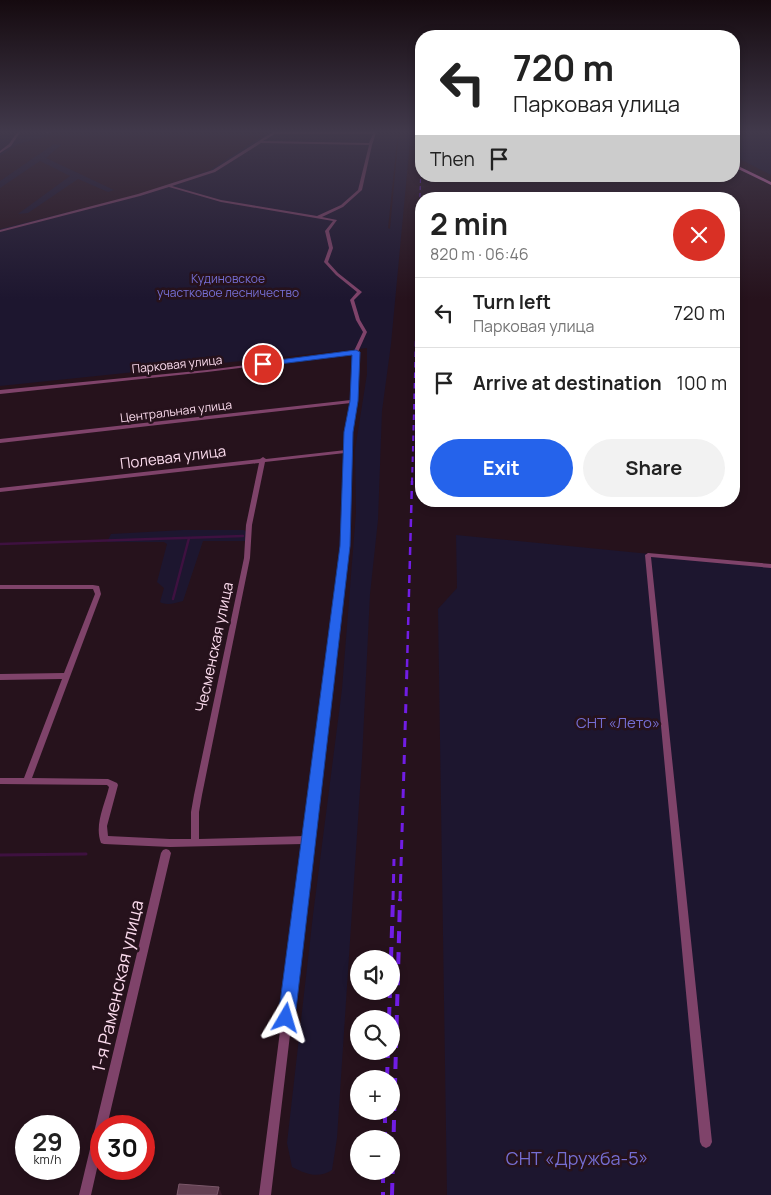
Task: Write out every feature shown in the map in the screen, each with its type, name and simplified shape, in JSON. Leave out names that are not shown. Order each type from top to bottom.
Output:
[{"type":"street","points":[[0,231],[166,187]]},
{"type":"street","points":[[172,187],[221,201],[335,220],[328,231],[330,248],[326,262],[360,292],[352,300],[358,320],[365,332],[356,352],[354,401],[349,432],[345,546],[265,1195]]},
{"type":"street","points":[[317,218],[342,206],[360,190],[361,187]]},
{"type":"street","name":"Парковая улица","points":[[0,392],[207,371],[356,352]]},
{"type":"street","name":"Центральная улица","points":[[0,441],[354,401]]},
{"type":"street","name":"Полевая улица","points":[[0,490],[263,459],[348,451]]},
{"type":"street","name":"Чесменская улица","points":[[195,842],[195,812],[198,795],[247,558],[250,525],[263,459]]},
{"type":"street","points":[[706,1142],[648,555],[771,566]]},
{"type":"street","points":[[0,587],[93,587],[97,588],[98,594],[28,781]]},
{"type":"street","points":[[0,676],[66,676]]},
{"type":"street","points":[[0,781],[108,782],[114,784],[103,826],[104,840],[115,842],[195,842],[308,840]]},
{"type":"street","name":"1-я Раменская улица","points":[[104,1115],[166,853]]},
{"type":"street","name":"1-я Раменская улица","points":[[85,1195],[90,1173]]},
{"type":"green space","points":[[55,187],[67,187],[28,213],[18,214]]},
{"type":"green space","points":[[96,187],[107,187],[114,190],[108,192]]},
{"type":"green space","name":"Кудиновское участковое лесничество","points":[[161,187],[392,187],[388,228],[390,229],[394,187],[406,187],[391,344],[382,411],[378,520],[370,594],[362,759],[337,1138],[332,1170],[317,1175],[292,1167],[287,1143],[313,915],[342,689],[356,512],[355,450],[367,374],[367,348],[0,386],[0,229],[137,195]]},
{"type":"green space","points":[[183,530],[244,530],[247,532],[246,541],[203,541],[183,601],[171,604],[160,602],[164,588],[157,582],[167,544],[164,542],[107,542],[111,534]]},
{"type":"green space","name":"СНТ «Лето»","points":[[456,535],[771,566],[771,1195],[447,1195],[438,609],[457,588]]},
{"type":"building","points":[[179,1184],[219,1187],[217,1195],[177,1195]]},
{"type":"waterway","points":[[0,544],[243,536]]},
{"type":"waterway","points":[[173,599],[189,538]]},
{"type":"waterway","points":[[0,855],[86,854]]},
{"type":"railway","points":[[420,187],[420,192]]},
{"type":"railway","points":[[412,483],[415,373]]},
{"type":"railway","points":[[407,667],[412,481]]},
{"type":"railway","points":[[400,900],[407,666]]},
{"type":"railway","points":[[393,900],[394,859]]},
{"type":"railway","points":[[391,950],[393,899]]},
{"type":"railway","points":[[392,1195],[400,899]]},
{"type":"railway","points":[[389,1010],[390,1000]]},
{"type":"railway","points":[[387,1070],[388,1060]]},
{"type":"railway","points":[[385,1120],[385,1130]]},
{"type":"railway","points":[[383,1180],[383,1195]]},
{"type":"route","points":[[263,364],[356,352],[354,401],[349,432],[345,546],[286,1018]]},
{"type":"park label","name":"СНТ «Дружба-5»","points":[[577,1158]]}]
